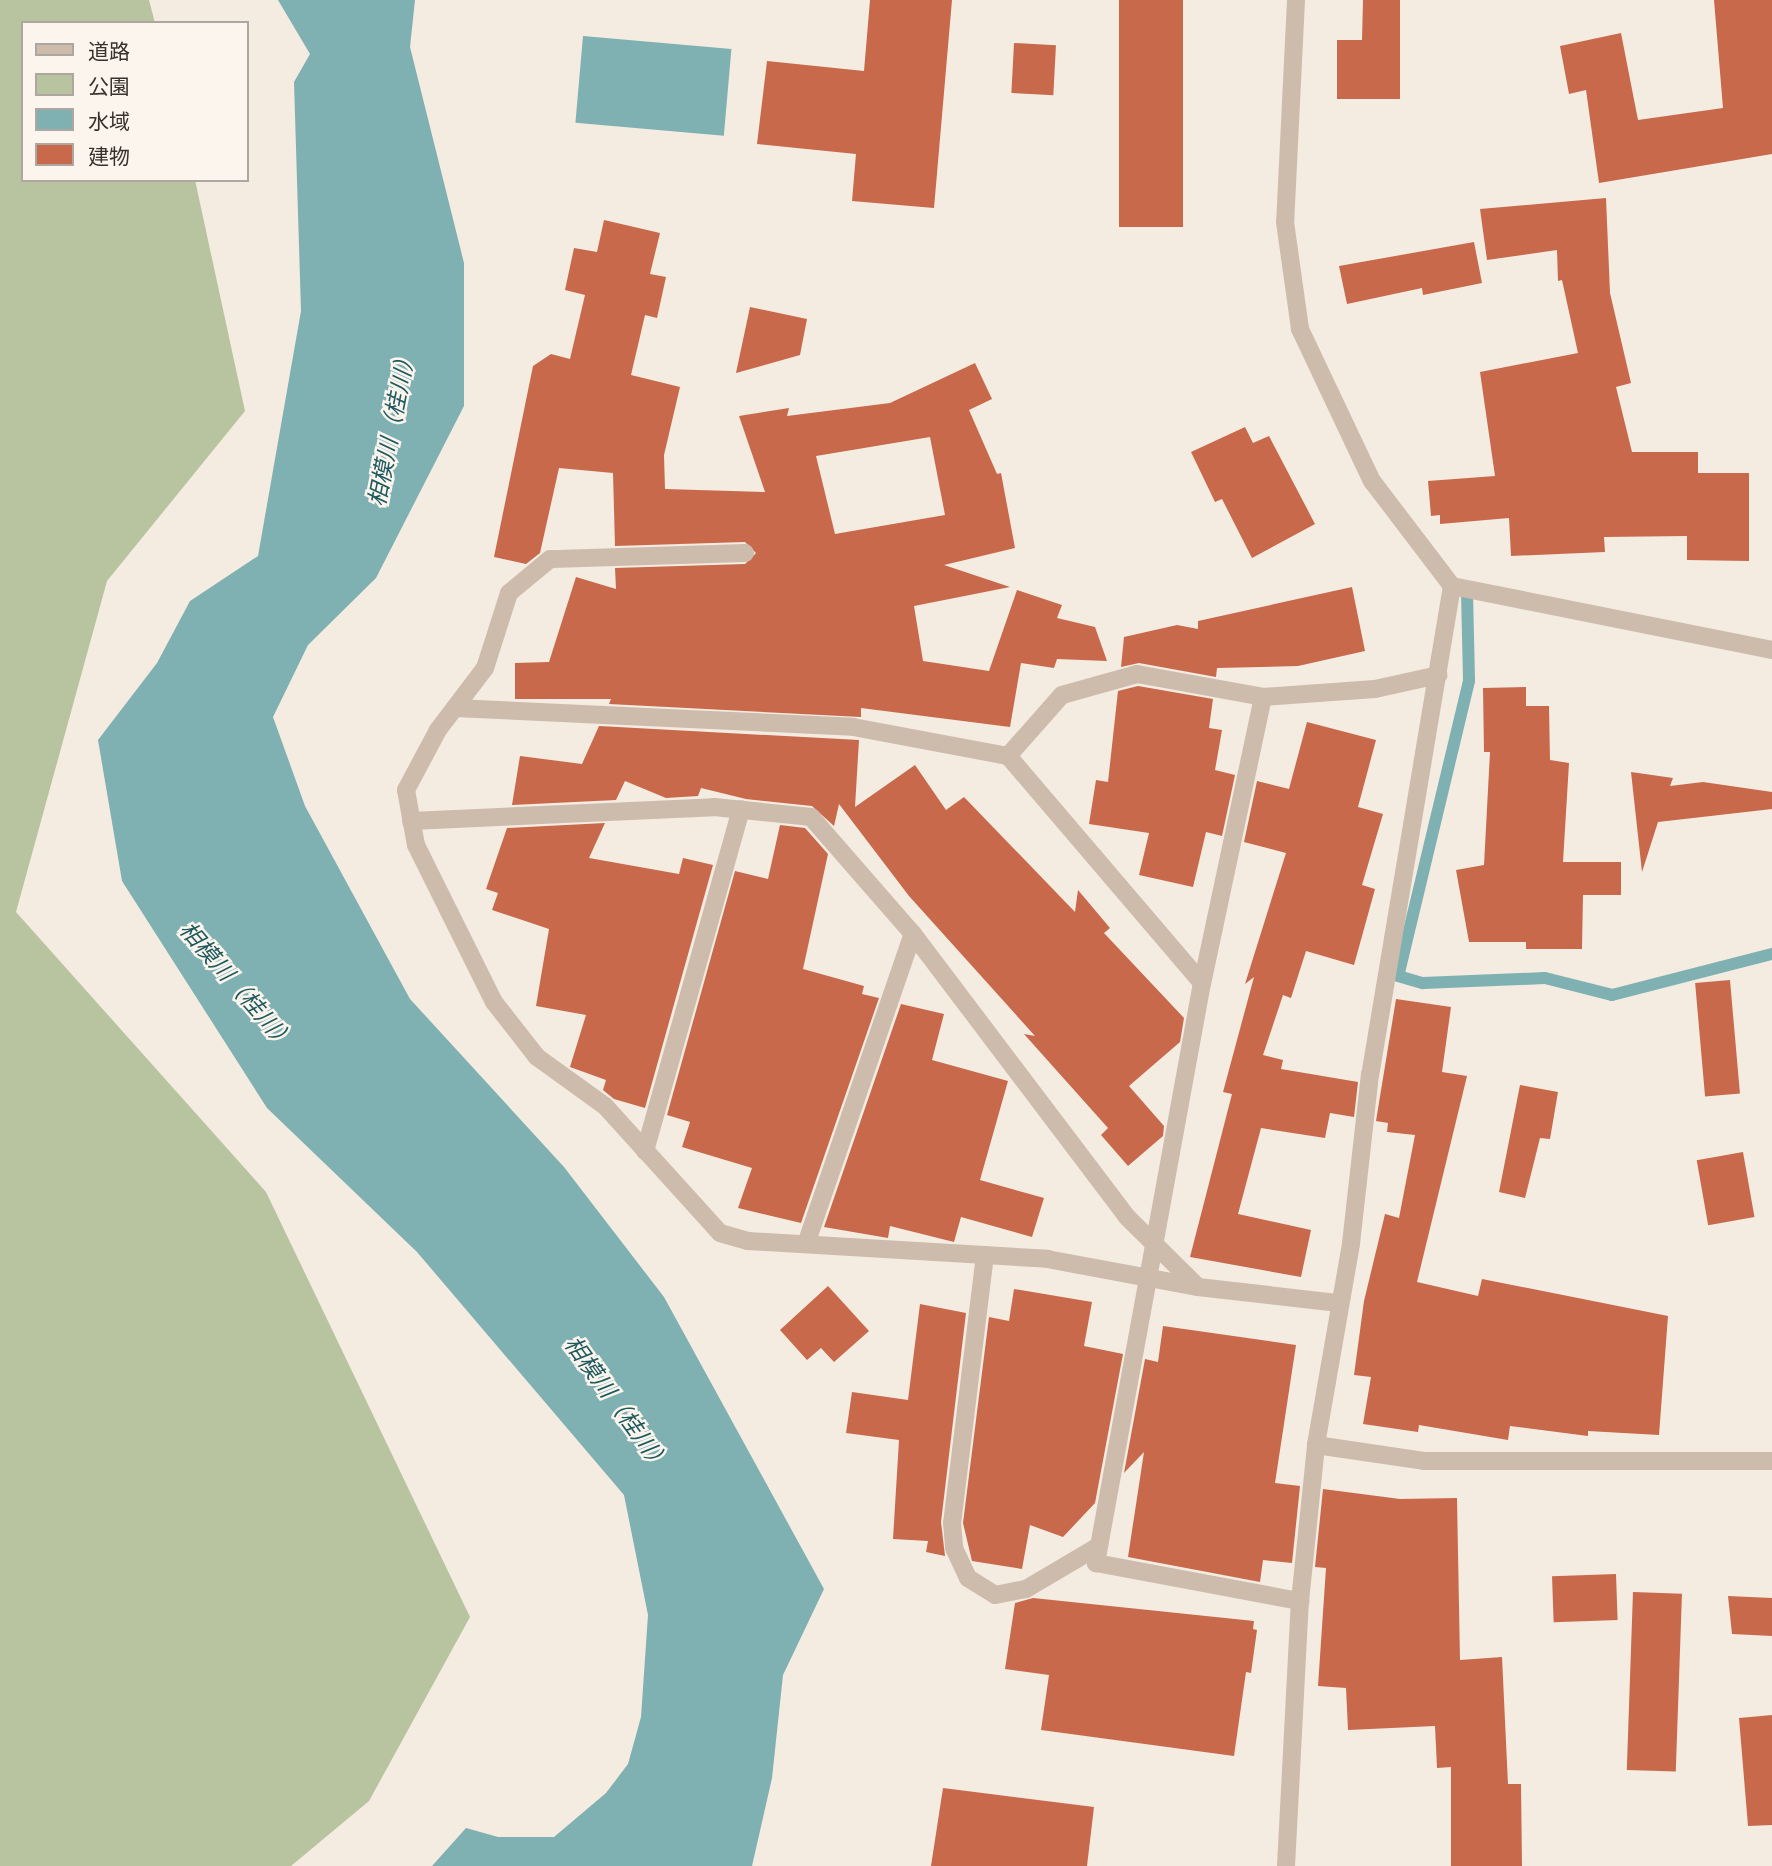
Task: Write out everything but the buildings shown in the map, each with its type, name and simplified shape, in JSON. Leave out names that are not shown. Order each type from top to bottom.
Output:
[{"type":"street","points":[[1296,0],[1285,222],[1300,329],[1371,481],[1451,586],[1772,650]]},
{"type":"street","points":[[745,553],[550,559],[509,593],[485,667],[455,708],[406,790],[416,845],[494,1002],[537,1057],[605,1107],[720,1233],[748,1241],[1047,1259],[1198,1287],[1339,1303]]},
{"type":"street","points":[[1286,1866],[1300,1601],[1316,1445],[1351,1244],[1370,1074],[1451,586]]},
{"type":"street","points":[[1008,756],[1062,695],[1136,674],[1264,697],[1375,689],[1438,675]]},
{"type":"street","points":[[1264,697],[1202,983],[1096,1563],[1300,1601]]},
{"type":"street","points":[[455,708],[853,727],[1008,756],[1202,983]]},
{"type":"street","points":[[411,821],[714,807],[811,817],[914,934],[1128,1218],[1198,1287]]},
{"type":"street","points":[[645,1151],[741,809]]},
{"type":"street","points":[[806,1244],[914,934]]},
{"type":"street","points":[[985,1255],[953,1522],[954,1548],[968,1578],[995,1595],[1026,1589],[1099,1546]]},
{"type":"street","points":[[1316,1445],[1424,1461],[1772,1461]]},
{"type":"green space","points":[[0,0],[149,0],[154,21],[21,21],[21,182],[195,182],[245,411],[107,581],[16,912],[266,1192],[470,1617],[369,1801],[291,1866],[0,1866]]},
{"type":"water","name":"相模川（桂川）","points":[[278,0],[415,0],[410,47],[464,263],[464,406],[376,578],[308,645],[273,717],[305,806],[410,999],[564,1167],[664,1297],[824,1589],[783,1675],[772,1778],[752,1866],[432,1866],[466,1828],[498,1837],[554,1837],[606,1793],[628,1764],[641,1717],[648,1615],[624,1495],[417,1252],[267,1108],[122,881],[98,740],[157,663],[190,601],[258,556],[301,311],[294,82],[310,54]]},
{"type":"water","points":[[583,36],[731,49],[724,136],[575,123]]},
{"type":"waterway","points":[[1467,592],[1469,681],[1398,976],[1423,983],[1545,978],[1612,995],[1772,954]]}]
